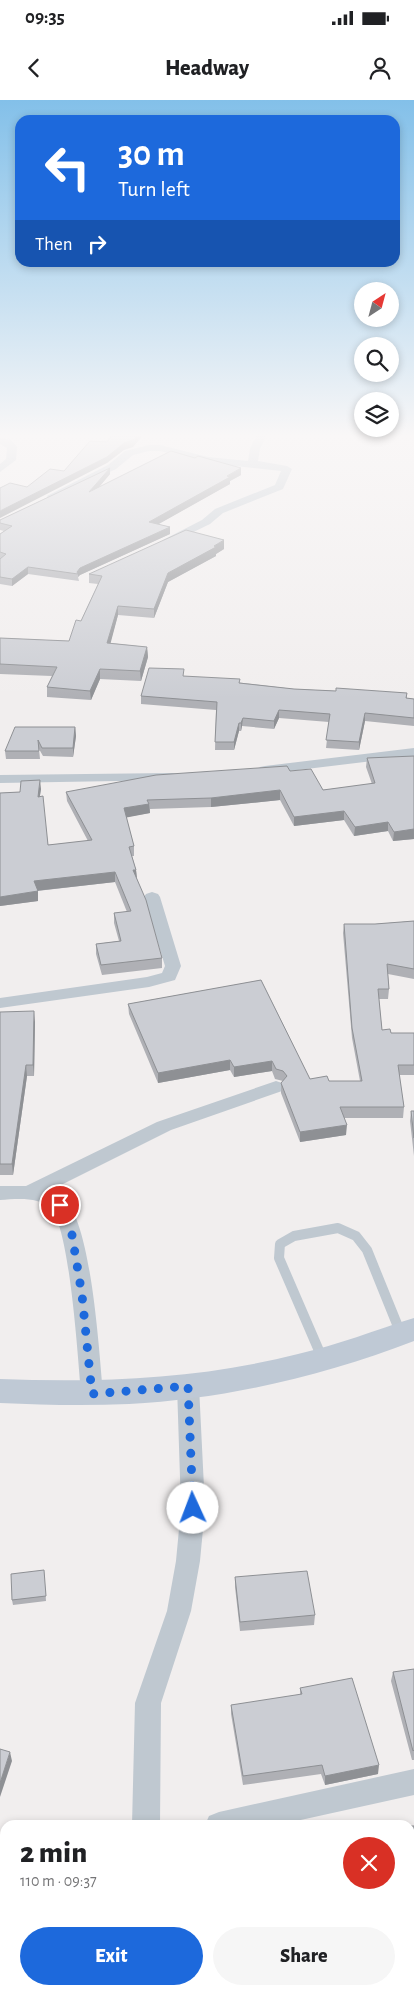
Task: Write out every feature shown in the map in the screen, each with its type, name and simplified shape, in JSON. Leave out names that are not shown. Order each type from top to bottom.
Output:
[{"type":"main road","points":[[0,1391],[92,1394],[188,1386],[323,1360],[376,1345],[407,1332]]},
{"type":"street","points":[[161,544],[205,522]]},
{"type":"street","points":[[248,771],[414,752]]},
{"type":"street","points":[[0,779],[184,776]]},
{"type":"street","points":[[0,1003],[149,982],[168,976],[173,966],[152,896]]},
{"type":"street","points":[[29,1193],[164,1126],[276,1087]]},
{"type":"street","points":[[0,1193],[29,1193],[47,1198],[60,1205],[72,1235],[82,1295],[92,1394]]},
{"type":"street","points":[[146,1820],[148,1703],[179,1611],[188,1561],[193,1508],[188,1386]]},
{"type":"street","points":[[243,1820],[414,1782]]},
{"type":"lane","points":[[323,1360],[279,1258],[280,1244],[294,1236],[338,1228],[356,1236],[367,1250],[407,1332]]},
{"type":"building","points":[[151,522],[170,527],[80,568],[77,572],[78,574],[28,567],[12,579],[0,577],[0,559],[6,554],[0,552],[0,534],[12,526],[0,523]]},
{"type":"building","points":[[186,530],[224,540],[214,546],[216,547],[168,573],[154,609],[118,606],[107,643],[147,647],[140,671],[100,669],[90,691],[47,687],[57,667],[0,664],[0,638],[69,641],[76,620],[81,621],[102,576],[89,574]]},
{"type":"building","points":[[149,668],[184,669],[183,676],[240,679],[239,683],[294,689],[336,691],[336,688],[407,693],[406,698],[414,699],[414,718],[365,713],[359,742],[326,740],[330,714],[279,710],[274,721],[243,718],[241,723],[239,723],[234,742],[215,742],[217,702],[141,696]]},
{"type":"building","points":[[15,727],[75,727],[73,748],[42,748],[38,740],[39,751],[5,751]]},
{"type":"building","points":[[414,756],[414,829],[394,832],[388,822],[355,827],[344,811],[294,817],[280,790],[211,798],[147,800],[149,804],[124,808],[134,846],[129,847],[136,870],[133,870],[146,900],[162,958],[101,965],[96,944],[121,941],[114,913],[131,911],[115,872],[34,881],[38,891],[0,897],[0,793],[20,792],[21,781],[40,780],[38,797],[43,796],[48,845],[92,840],[66,792],[156,775],[287,766],[290,771],[311,769],[323,790],[375,783],[367,758]]},
{"type":"building","points":[[414,921],[414,969],[387,964],[389,989],[378,989],[382,1030],[390,1029],[391,1033],[414,1033],[414,1065],[398,1065],[404,1107],[340,1107],[347,1125],[300,1132],[281,1083],[287,1076],[283,1071],[276,1069],[272,1061],[234,1067],[230,1060],[158,1073],[128,1004],[261,980],[310,1079],[327,1076],[329,1081],[362,1081],[352,1028],[344,924]]},
{"type":"building","points":[[34,1011],[33,1065],[26,1065],[12,1164],[0,1164],[0,1012]]},
{"type":"building","points":[[411,1111],[414,1111],[414,1138]]},
{"type":"building","points":[[44,1570],[46,1596],[12,1600],[11,1574]]},
{"type":"building","points":[[307,1571],[315,1615],[240,1622],[235,1577]]},
{"type":"building","points":[[414,1669],[414,1750],[413,1751],[393,1672]]},
{"type":"building","points":[[352,1678],[379,1765],[325,1776],[322,1765],[243,1776],[231,1705],[302,1694],[300,1688]]},
{"type":"building","points":[[0,1749],[10,1752],[0,1783]]},
{"type":"route","points":[[60,1205],[72,1235],[82,1295],[92,1394],[188,1386],[193,1508]]}]
